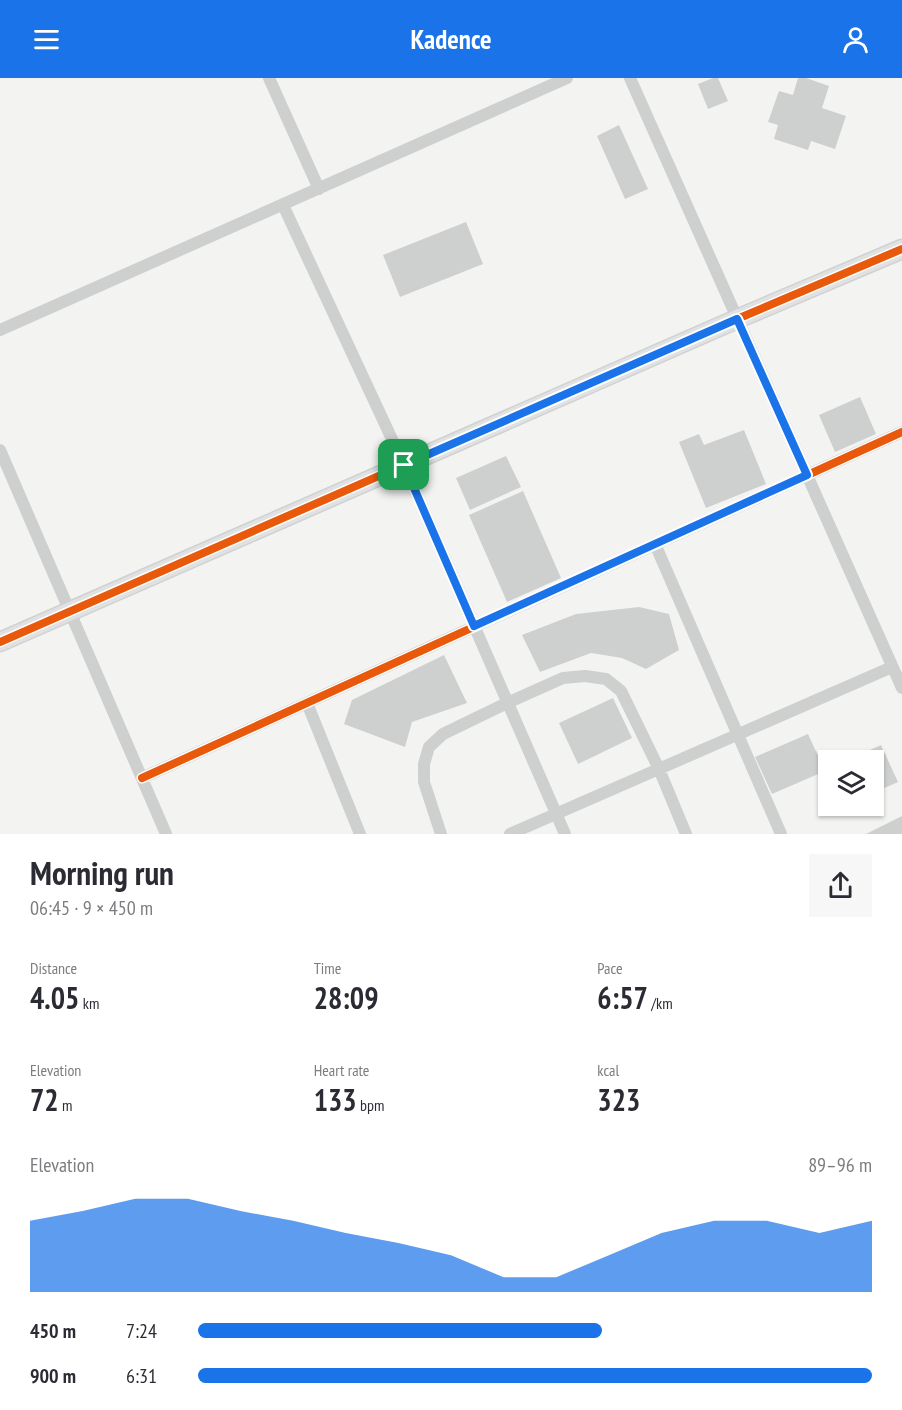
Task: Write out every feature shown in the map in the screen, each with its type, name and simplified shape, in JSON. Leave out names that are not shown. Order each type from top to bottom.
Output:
[{"type":"street","points":[[269,78],[319,189]]},
{"type":"street","points":[[0,330],[567,78]]},
{"type":"street","points":[[630,78],[902,688]]},
{"type":"street","points":[[283,205],[404,465],[565,834]]},
{"type":"street","points":[[0,642],[902,249]]},
{"type":"street","points":[[142,778],[902,432]]},
{"type":"street","points":[[0,450],[166,834]]},
{"type":"street","points":[[655,544],[781,834]]},
{"type":"street","points":[[510,834],[892,667]]},
{"type":"street","points":[[441,834],[424,782],[424,764],[429,747],[443,734],[507,703],[563,678],[585,676],[606,679],[621,691],[659,769],[686,834]]},
{"type":"street","points":[[307,703],[360,834]]},
{"type":"building","points":[[718,78],[728,101],[708,109],[698,84]]},
{"type":"building","points":[[798,78],[806,78],[829,86],[822,108],[846,116],[835,149],[811,141],[808,150],[774,139],[778,125],[768,122],[779,91],[793,95]]},
{"type":"building","points":[[619,125],[648,189],[625,199],[597,136]]},
{"type":"building","points":[[466,222],[483,264],[400,297],[383,255]]},
{"type":"building","points":[[860,397],[876,434],[835,452],[819,415]]},
{"type":"building","points":[[744,430],[766,484],[706,508],[679,442],[699,434],[704,445]]},
{"type":"building","points":[[506,456],[521,487],[470,510],[456,478]]},
{"type":"building","points":[[523,491],[561,578],[507,602],[469,515]]},
{"type":"building","points":[[639,607],[669,614],[679,650],[646,669],[622,658],[591,653],[540,672],[522,635],[576,614]]},
{"type":"building","points":[[444,655],[467,703],[412,722],[405,747],[344,724],[352,700]]},
{"type":"building","points":[[613,698],[632,738],[578,764],[559,723]]},
{"type":"building","points":[[808,734],[818,756],[818,774],[772,794],[755,757]]},
{"type":"building","points":[[881,745],[883,750],[870,750]]},
{"type":"building","points":[[884,752],[898,782],[884,788]]},
{"type":"building","points":[[902,816],[902,834],[866,834]]},
{"type":"cycle path","points":[[0,642],[902,249]]},
{"type":"cycle path","points":[[142,778],[902,432]]},
{"type":"route","points":[[737,319],[807,475],[474,626],[404,465],[737,319]]}]
